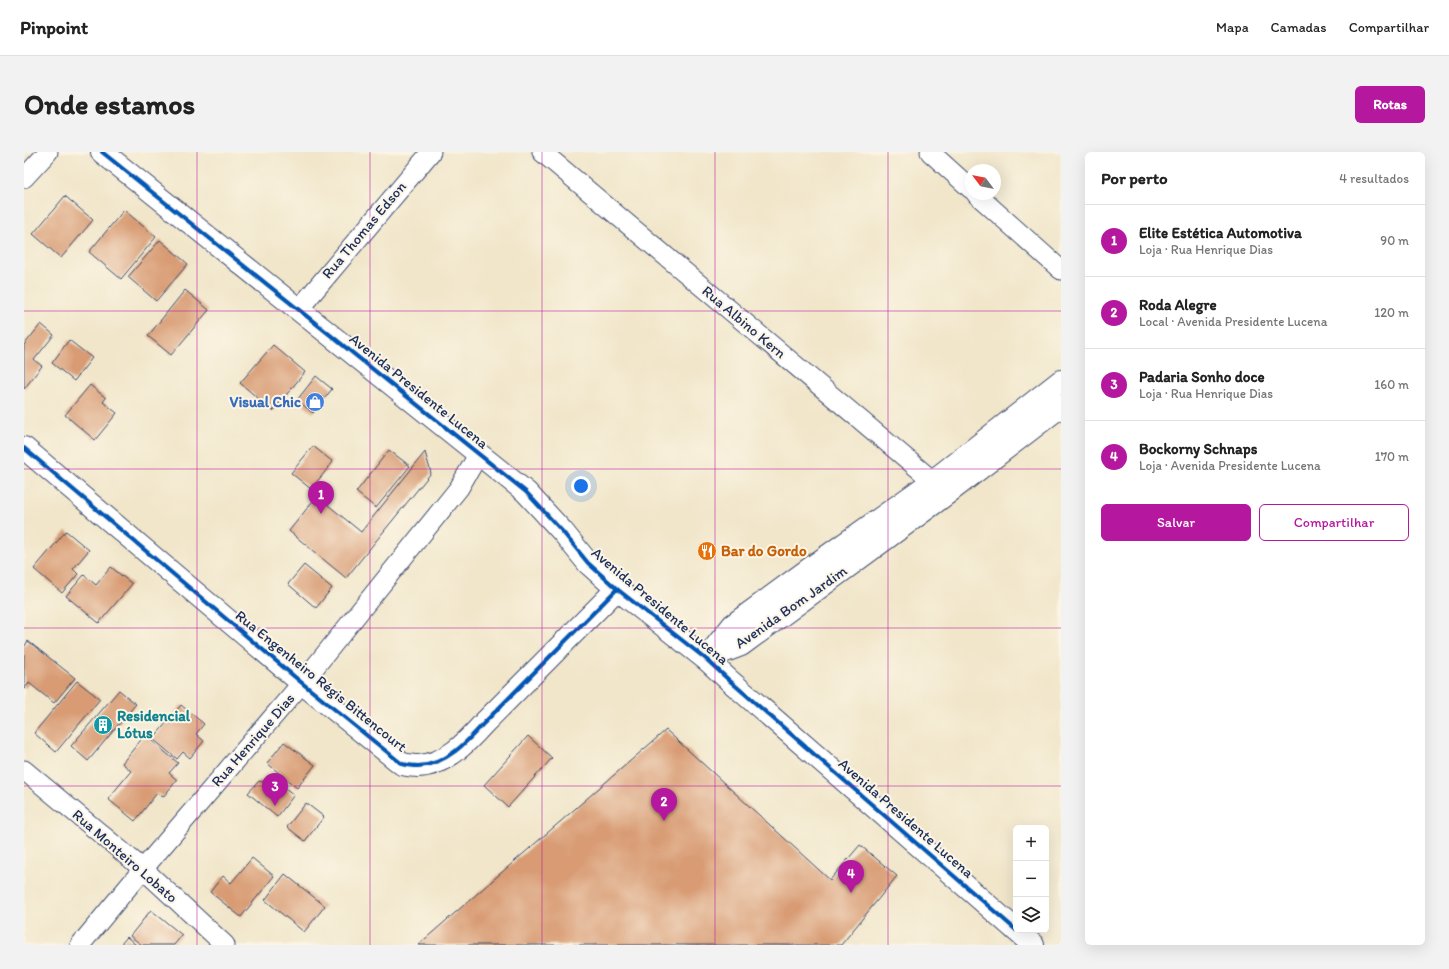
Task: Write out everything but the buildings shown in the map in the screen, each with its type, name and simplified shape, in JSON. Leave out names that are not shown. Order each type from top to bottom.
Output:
[{"type":"main road","name":"Avenida Presidente Lucena","points":[[102,152],[526,492],[562,531],[588,563],[617,589],[706,659],[1013,927]]},
{"type":"main road","name":"Avenida Bom Jardim","points":[[939,488],[1061,381]]},
{"type":"main road","name":"Avenida Bom Jardim","points":[[706,659],[741,645],[819,575],[939,488],[1061,406]]},
{"type":"main road","name":"Rua Engenheiro Régis Bittencourt","points":[[24,448],[302,683],[402,764],[418,766],[436,762],[450,755],[464,745],[617,589]]},
{"type":"main road","name":"Avenida Presidente Lucena","points":[[1019,933],[1033,945]]},
{"type":"street","points":[[24,178],[48,152]]},
{"type":"street","name":"Rua Thomas Edson","points":[[299,309],[431,152]]},
{"type":"street","name":"Rua Albino Kern","points":[[542,152],[939,488]]},
{"type":"street","points":[[930,152],[965,184]]},
{"type":"street","points":[[983,200],[1061,270]]},
{"type":"street","name":"Rua Henrique Dias","points":[[80,945],[302,683],[459,488],[478,455]]},
{"type":"street","name":"Rua Monteiro Lobato","points":[[24,770],[143,869],[225,945]]},
{"type":"cycle path","points":[[102,152],[526,492],[562,531],[588,563],[617,589],[706,659],[1013,927]]},
{"type":"cycle path","points":[[24,448],[302,683],[402,764],[416,766],[438,762],[463,745],[617,589]]},
{"type":"place","name":"Visual Chic","points":[[315,402]]},
{"type":"place","name":"Elite Estética Automotiva","points":[[321,514]]},
{"type":"place","name":"Bar do Gordo","points":[[707,551]]},
{"type":"place","name":"Residencial Lótus","points":[[103,725]]},
{"type":"place","name":"Padaria Sonho doce","points":[[275,806]]},
{"type":"place","name":"Roda Alegre","points":[[664,821]]},
{"type":"place","name":"Bockorny Schnaps","points":[[851,893]]}]
